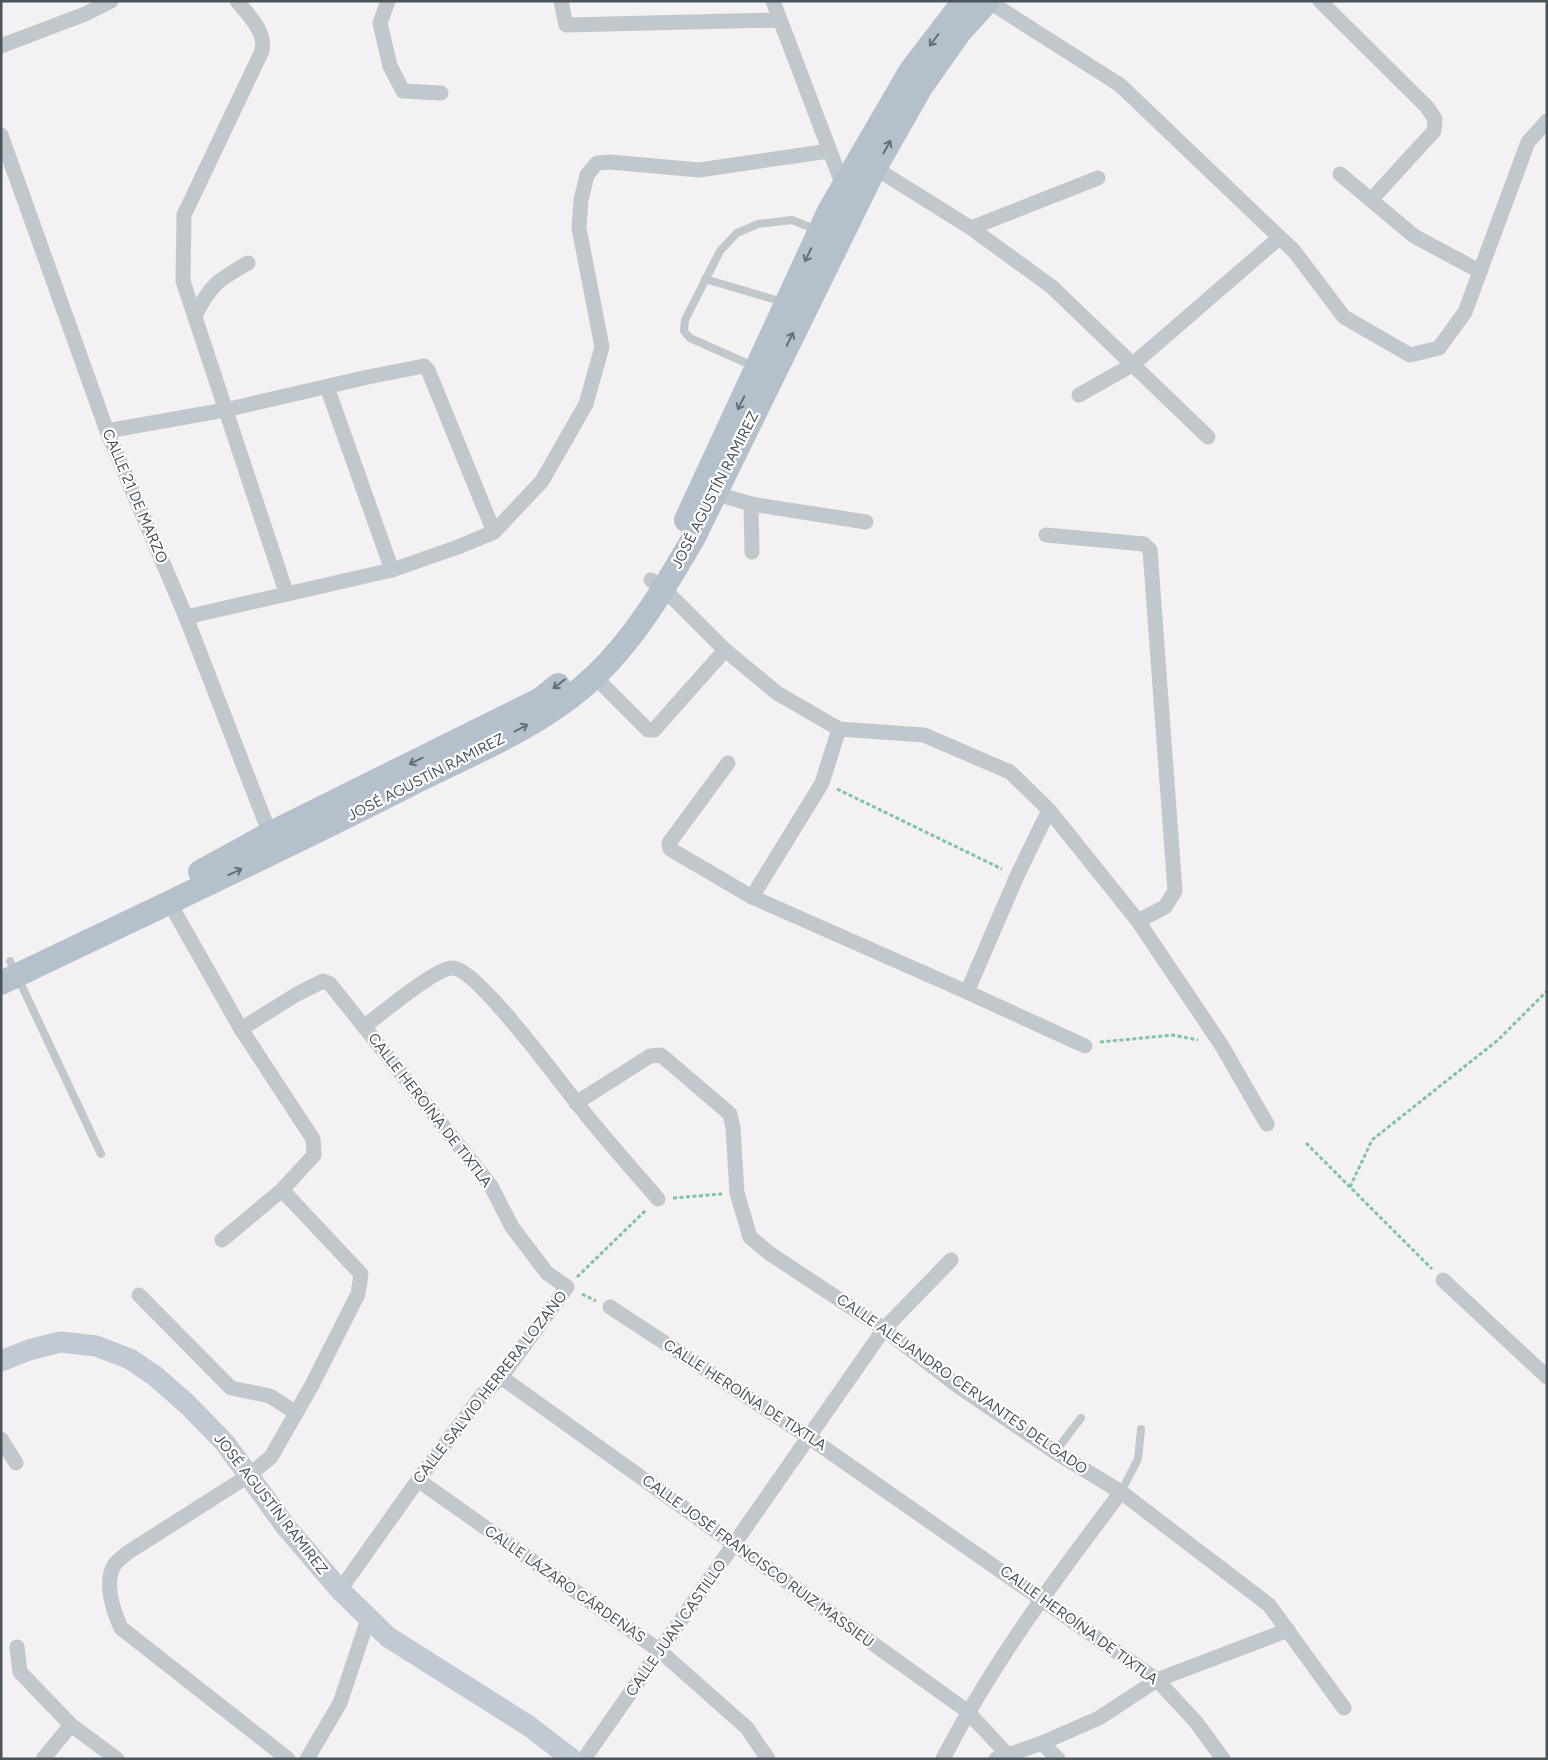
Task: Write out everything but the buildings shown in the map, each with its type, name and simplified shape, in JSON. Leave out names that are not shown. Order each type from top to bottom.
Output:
[{"type":"main road","name":"JOSÉ AGUSTÍN RAMIREZ","points":[[7,971],[208,868],[273,843],[550,713],[595,677],[626,643],[657,585],[686,519],[765,371],[830,235],[844,187],[911,70],[964,1]]},
{"type":"main road","name":"JOSÉ AGUSTÍN RAMIREZ","points":[[830,235],[854,214],[875,168],[921,87],[959,33],[988,1]]},
{"type":"main road","name":"JOSÉ AGUSTÍN RAMIREZ","points":[[7,971],[169,902],[273,843],[541,699],[610,641],[693,539],[717,494],[765,371]]},
{"type":"street","points":[[1,46],[85,14],[111,1]]},
{"type":"street","points":[[237,1],[261,32],[264,43],[262,51],[184,215],[183,280],[286,592]]},
{"type":"street","points":[[388,1],[380,23],[390,66],[403,91],[441,93]]},
{"type":"street","points":[[561,1],[566,26],[779,20]]},
{"type":"street","points":[[773,1],[854,214]]},
{"type":"street","points":[[988,1],[1120,85],[1294,251],[1344,317],[1410,356],[1439,348],[1465,312],[1528,142],[1547,121]]},
{"type":"street","points":[[1320,1],[1427,107],[1435,119],[1434,131],[1371,200]]},
{"type":"street","name":"CALLE 21 DE MARZO","points":[[1,136],[107,431],[186,617],[273,843]]},
{"type":"street","points":[[186,617],[286,592],[392,570],[458,547],[494,532],[542,481],[586,404],[602,346],[580,228],[581,200],[587,175],[597,163],[610,162],[699,170],[829,151]]},
{"type":"street","points":[[875,168],[971,228],[1052,287],[1208,437]]},
{"type":"street","points":[[1340,174],[1414,236],[1479,271]]},
{"type":"street","points":[[971,228],[1098,178]]},
{"type":"street","points":[[1078,395],[1132,365],[1279,238]]},
{"type":"street","points":[[195,316],[205,294],[217,282],[248,264]]},
{"type":"street","points":[[107,431],[225,410],[368,376],[424,366],[431,378],[494,532]]},
{"type":"street","points":[[327,387],[392,570]]},
{"type":"street","points":[[717,494],[751,504],[866,522]]},
{"type":"street","points":[[751,504],[752,552]]},
{"type":"street","points":[[1046,535],[1144,544],[1150,550],[1175,891],[1165,907],[1138,921]]},
{"type":"street","points":[[657,585],[725,650],[777,693],[840,729],[924,735],[1010,772],[1049,810],[1138,921],[1222,1046],[1267,1124]]},
{"type":"street","points":[[595,677],[648,730],[654,730],[725,650]]},
{"type":"street","points":[[752,897],[822,783],[840,729]]},
{"type":"street","points":[[728,764],[669,843],[670,849],[752,897],[1085,1046]]},
{"type":"street","points":[[967,992],[1017,876],[1049,810]]},
{"type":"street","points":[[169,902],[241,1029],[313,1139],[314,1155],[282,1190],[222,1240]]},
{"type":"street","points":[[364,1027],[436,973],[452,968],[460,970],[489,995],[576,1103],[658,1199]]},
{"type":"street","name":"CALLE HEROÍNA DE TIXTLA","points":[[241,1029],[296,994],[323,981],[330,984],[491,1186],[512,1226],[547,1273],[567,1287]]},
{"type":"street","name":"CALLE ALEJANDRO CERVANTES DELGADO","points":[[576,1103],[650,1056],[661,1055],[730,1114],[734,1128],[737,1194],[750,1237],[769,1253],[884,1329],[958,1386],[1056,1452],[1121,1492],[1270,1605],[1344,1708]]},
{"type":"street","points":[[282,1190],[361,1274],[358,1294],[272,1458],[248,1476],[127,1553],[114,1566],[110,1588],[114,1611],[120,1628],[288,1759]]},
{"type":"street","name":"CALLE JUAN CASTILLO","points":[[584,1759],[810,1438],[884,1329],[951,1260]]},
{"type":"street","points":[[1443,1280],[1547,1377]]},
{"type":"street","name":"CALLE SALVIO HERRERA LOZANO","points":[[340,1590],[418,1480],[482,1395],[501,1377],[567,1287]]},
{"type":"street","points":[[139,1295],[231,1388],[270,1396],[296,1413]]},
{"type":"street","name":"CALLE HEROÍNA DE TIXTLA","points":[[610,1307],[810,1438],[1041,1597],[1157,1680],[1196,1722],[1223,1759]]},
{"type":"street","name":"JOSÉ AGUSTÍN RAMIREZ","points":[[1,1361],[29,1350],[60,1342],[96,1346],[130,1359],[155,1376],[225,1443],[286,1527],[340,1590],[368,1619],[388,1637],[530,1726],[572,1759]]},
{"type":"street","name":"CALLE JOSÉ FRANCISCO RUIZ MASSIEU","points":[[501,1377],[524,1391],[967,1711],[1001,1756]]},
{"type":"street","points":[[1,1439],[16,1463]]},
{"type":"street","name":"CALLE LÁZARO CÁRDENAS","points":[[418,1480],[660,1651],[746,1728],[768,1759]]},
{"type":"street","points":[[943,1759],[967,1711],[1041,1597],[1121,1492]]},
{"type":"street","points":[[307,1759],[340,1703],[368,1619]]},
{"type":"street","points":[[1001,1756],[1042,1742],[1099,1718],[1157,1680],[1288,1630]]},
{"type":"street","points":[[17,1647],[20,1672],[72,1725],[117,1759]]},
{"type":"street","points":[[43,1759],[72,1725]]},
{"type":"street","points":[[1042,1742],[1058,1759]]},
{"type":"lane","points":[[765,371],[690,338],[684,331],[684,320],[720,251],[737,233],[758,224],[792,220],[830,235]]},
{"type":"lane","points":[[706,279],[796,305]]},
{"type":"lane","points":[[7,971],[102,1154]]},
{"type":"lane","points":[[1056,1452],[1081,1418]]},
{"type":"lane","points":[[1121,1492],[1138,1460],[1141,1429]]},
{"type":"path","points":[[822,783],[1017,876]]},
{"type":"path","points":[[1350,1187],[1372,1140],[1498,1040],[1547,991]]},
{"type":"path","points":[[1085,1046],[1107,1040],[1173,1035],[1222,1046]]},
{"type":"path","points":[[1306,1143],[1443,1280]]},
{"type":"path","points":[[658,1199],[737,1194]]},
{"type":"path","name":"CALLE SALVIO HERRERA LOZANO","points":[[567,1287],[658,1199]]},
{"type":"path","points":[[567,1287],[610,1307]]}]
